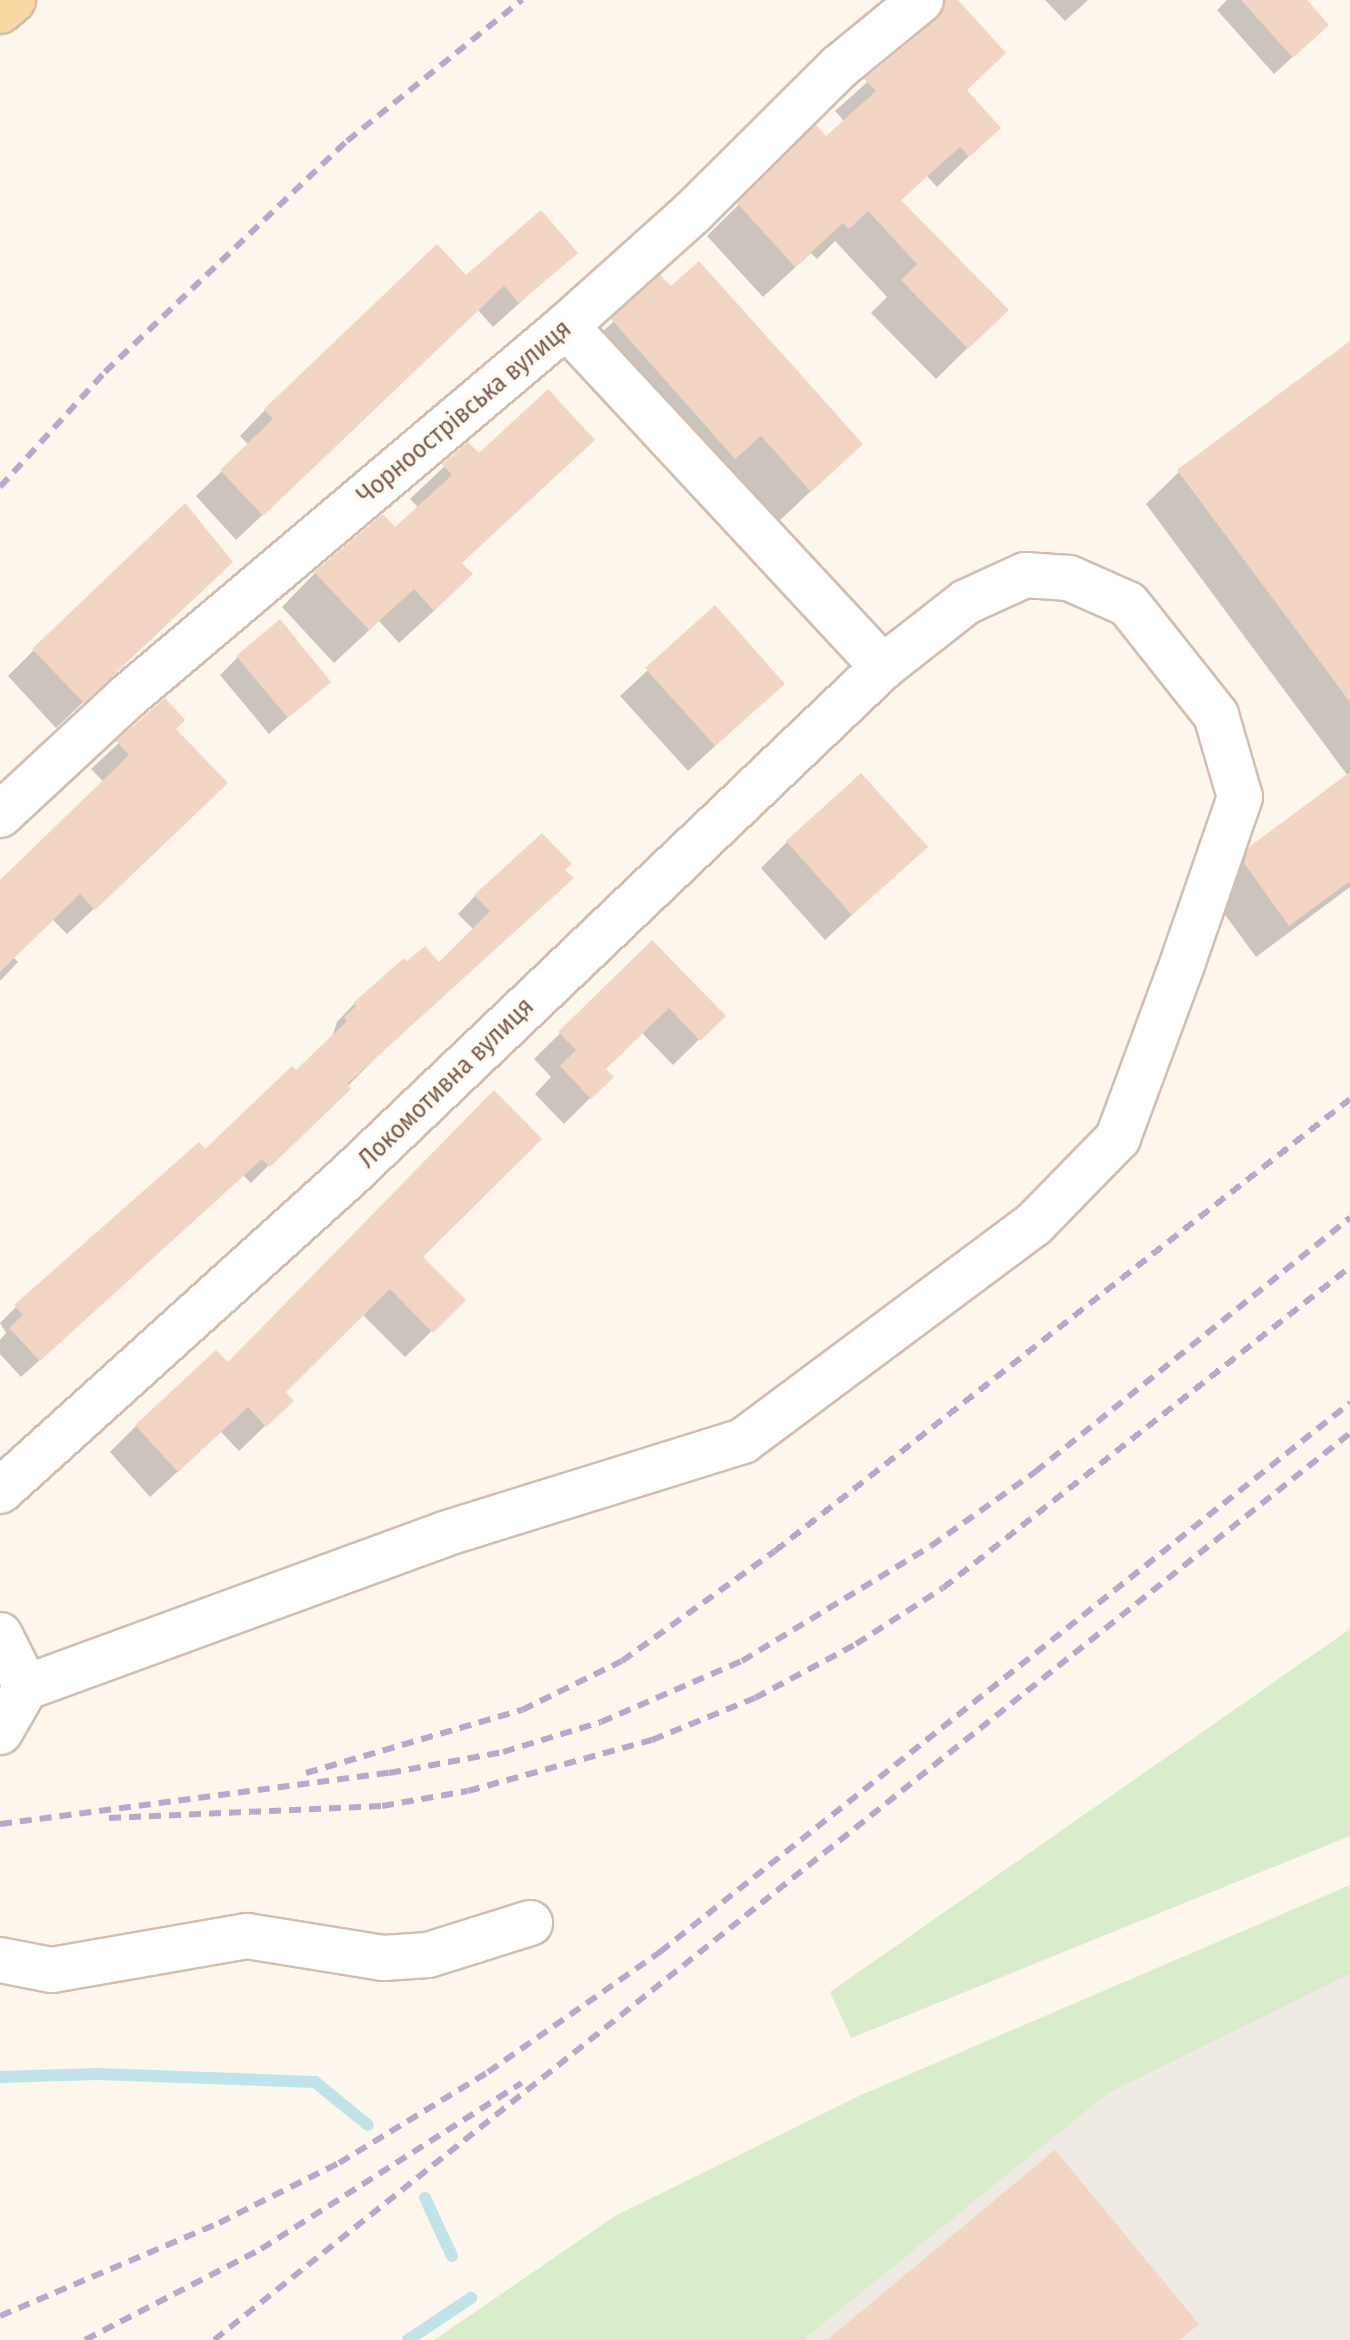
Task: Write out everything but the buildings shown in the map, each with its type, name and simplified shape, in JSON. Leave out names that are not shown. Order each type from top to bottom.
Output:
[{"type":"main road","points":[[0,11],[13,0]]},
{"type":"street","name":"Чорноострівська вулиця","points":[[0,815],[128,696],[566,326],[693,212],[839,67],[921,0]]},
{"type":"street","points":[[566,326],[883,667]]},
{"type":"street","name":"Локомотивна вулиця","points":[[0,1491],[356,1169],[883,667],[966,602],[1025,575],[1069,578],[1128,604],[1216,715],[1240,797],[1118,1138],[1034,1224],[743,1441],[445,1534],[26,1687]]},
{"type":"street","points":[[0,1635],[26,1687],[0,1732]]},
{"type":"street","points":[[0,1960],[52,1970],[247,1936],[383,1958],[428,1955],[530,1923]]},
{"type":"shaded area","points":[[1350,1974],[1350,2340],[803,2340],[1107,2094]]},
{"type":"green space","points":[[1350,1629],[1350,1836],[851,2038],[830,1992]]},
{"type":"green space","points":[[1350,1885],[1350,1974],[1107,2094],[803,2340],[434,2340],[615,2216],[861,2095]]},
{"type":"waterway","points":[[0,2077],[98,2074],[315,2082],[368,2125]]},
{"type":"waterway","points":[[425,2198],[452,2256]]},
{"type":"waterway","points":[[408,2340],[471,2298]]},
{"type":"railway","points":[[0,487],[105,372],[347,141],[522,0]]},
{"type":"railway","points":[[306,1773],[522,1710],[622,1661],[775,1551],[1350,1099]]},
{"type":"railway","points":[[0,1824],[389,1773],[503,1752],[601,1722],[742,1661],[931,1546],[1035,1472],[1350,1218]]},
{"type":"railway","points":[[109,1818],[382,1806],[468,1791],[652,1740],[755,1698],[856,1644],[943,1588],[1350,1267]]},
{"type":"railway","points":[[0,2316],[219,2223],[339,2163],[488,2072],[660,1952],[1350,1403]]},
{"type":"railway","points":[[214,2340],[1350,1433]]},
{"type":"railway","points":[[85,2340],[261,2249],[522,2083]]}]
